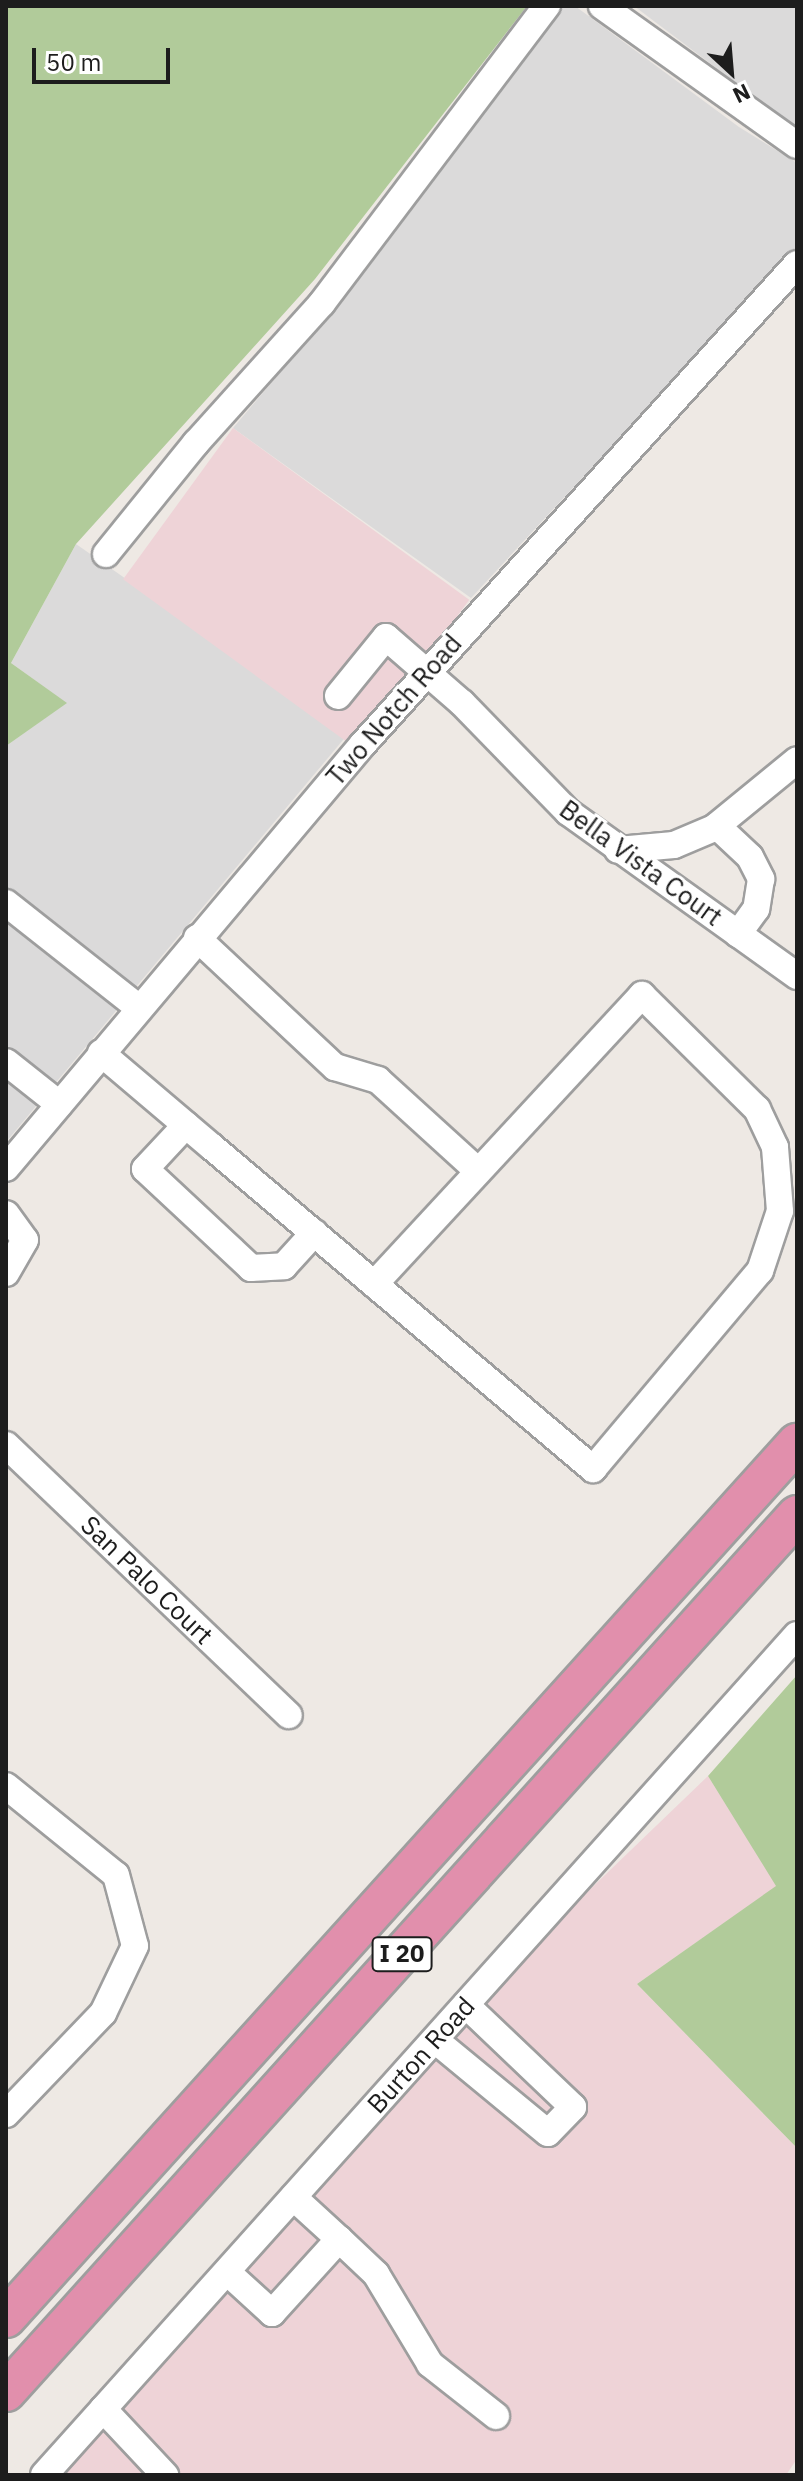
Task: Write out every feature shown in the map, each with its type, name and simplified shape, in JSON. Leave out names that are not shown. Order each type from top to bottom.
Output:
[{"type":"highway","name":"I 20","points":[[6,2318],[797,1443]]},
{"type":"highway","name":"I 20","points":[[6,2392],[797,1515]]},
{"type":"street","points":[[106,554],[196,443],[322,303],[547,6]]},
{"type":"street","points":[[602,6],[797,145]]},
{"type":"street","name":"Two Notch Road","points":[[6,1168],[197,938],[427,671],[797,264]]},
{"type":"street","name":"Bella Vista Court","points":[[338,696],[386,637],[427,671],[568,812],[797,976]]},
{"type":"street","points":[[618,850],[674,845],[717,826],[794,772]]},
{"type":"street","points":[[717,826],[750,857],[761,879],[756,909],[738,934]]},
{"type":"street","points":[[6,903],[139,1008]]},
{"type":"street","points":[[197,938],[335,1067],[378,1080],[478,1171]]},
{"type":"street","points":[[101,1053],[374,1284],[593,1469],[760,1271],[780,1211],[775,1147],[757,1109],[642,995],[374,1284]]},
{"type":"street","points":[[6,1062],[59,1104]]},
{"type":"street","points":[[186,1125],[145,1169],[251,1268],[284,1266],[314,1233]]},
{"type":"street","points":[[6,1214],[25,1240],[6,1273]]},
{"type":"street","name":"San Palo Court","points":[[6,1445],[289,1715]]},
{"type":"street","name":"Burton Road","points":[[44,2475],[797,1635]]},
{"type":"street","points":[[6,1786],[116,1875],[135,1946],[103,2013],[6,2114]]},
{"type":"street","points":[[435,2040],[548,2133],[573,2107],[466,2005]]},
{"type":"street","points":[[293,2197],[376,2274],[430,2364],[496,2416]]},
{"type":"street","points":[[227,2272],[272,2313],[339,2239]]},
{"type":"street","points":[[103,2409],[165,2475]]},
{"type":"shaded area","points":[[560,6],[575,6],[739,127],[797,163],[797,246],[471,598],[233,428],[336,307],[409,202]]},
{"type":"shaded area","points":[[634,6],[797,6],[797,129]]},
{"type":"shaded area","points":[[233,428],[469,600],[359,751],[123,579]]},
{"type":"shaded area","points":[[76,544],[348,734],[6,1142],[6,746],[66,703],[11,663]]},
{"type":"shaded area","points":[[708,1776],[777,1886],[637,1984],[797,2148],[797,2459],[786,2475],[58,2475],[553,1925]]},
{"type":"green space","points":[[6,6],[527,6],[315,279],[76,544],[11,663],[67,703],[6,746]]},
{"type":"green space","points":[[797,1675],[797,2148],[637,1984],[776,1886],[708,1776]]}]
